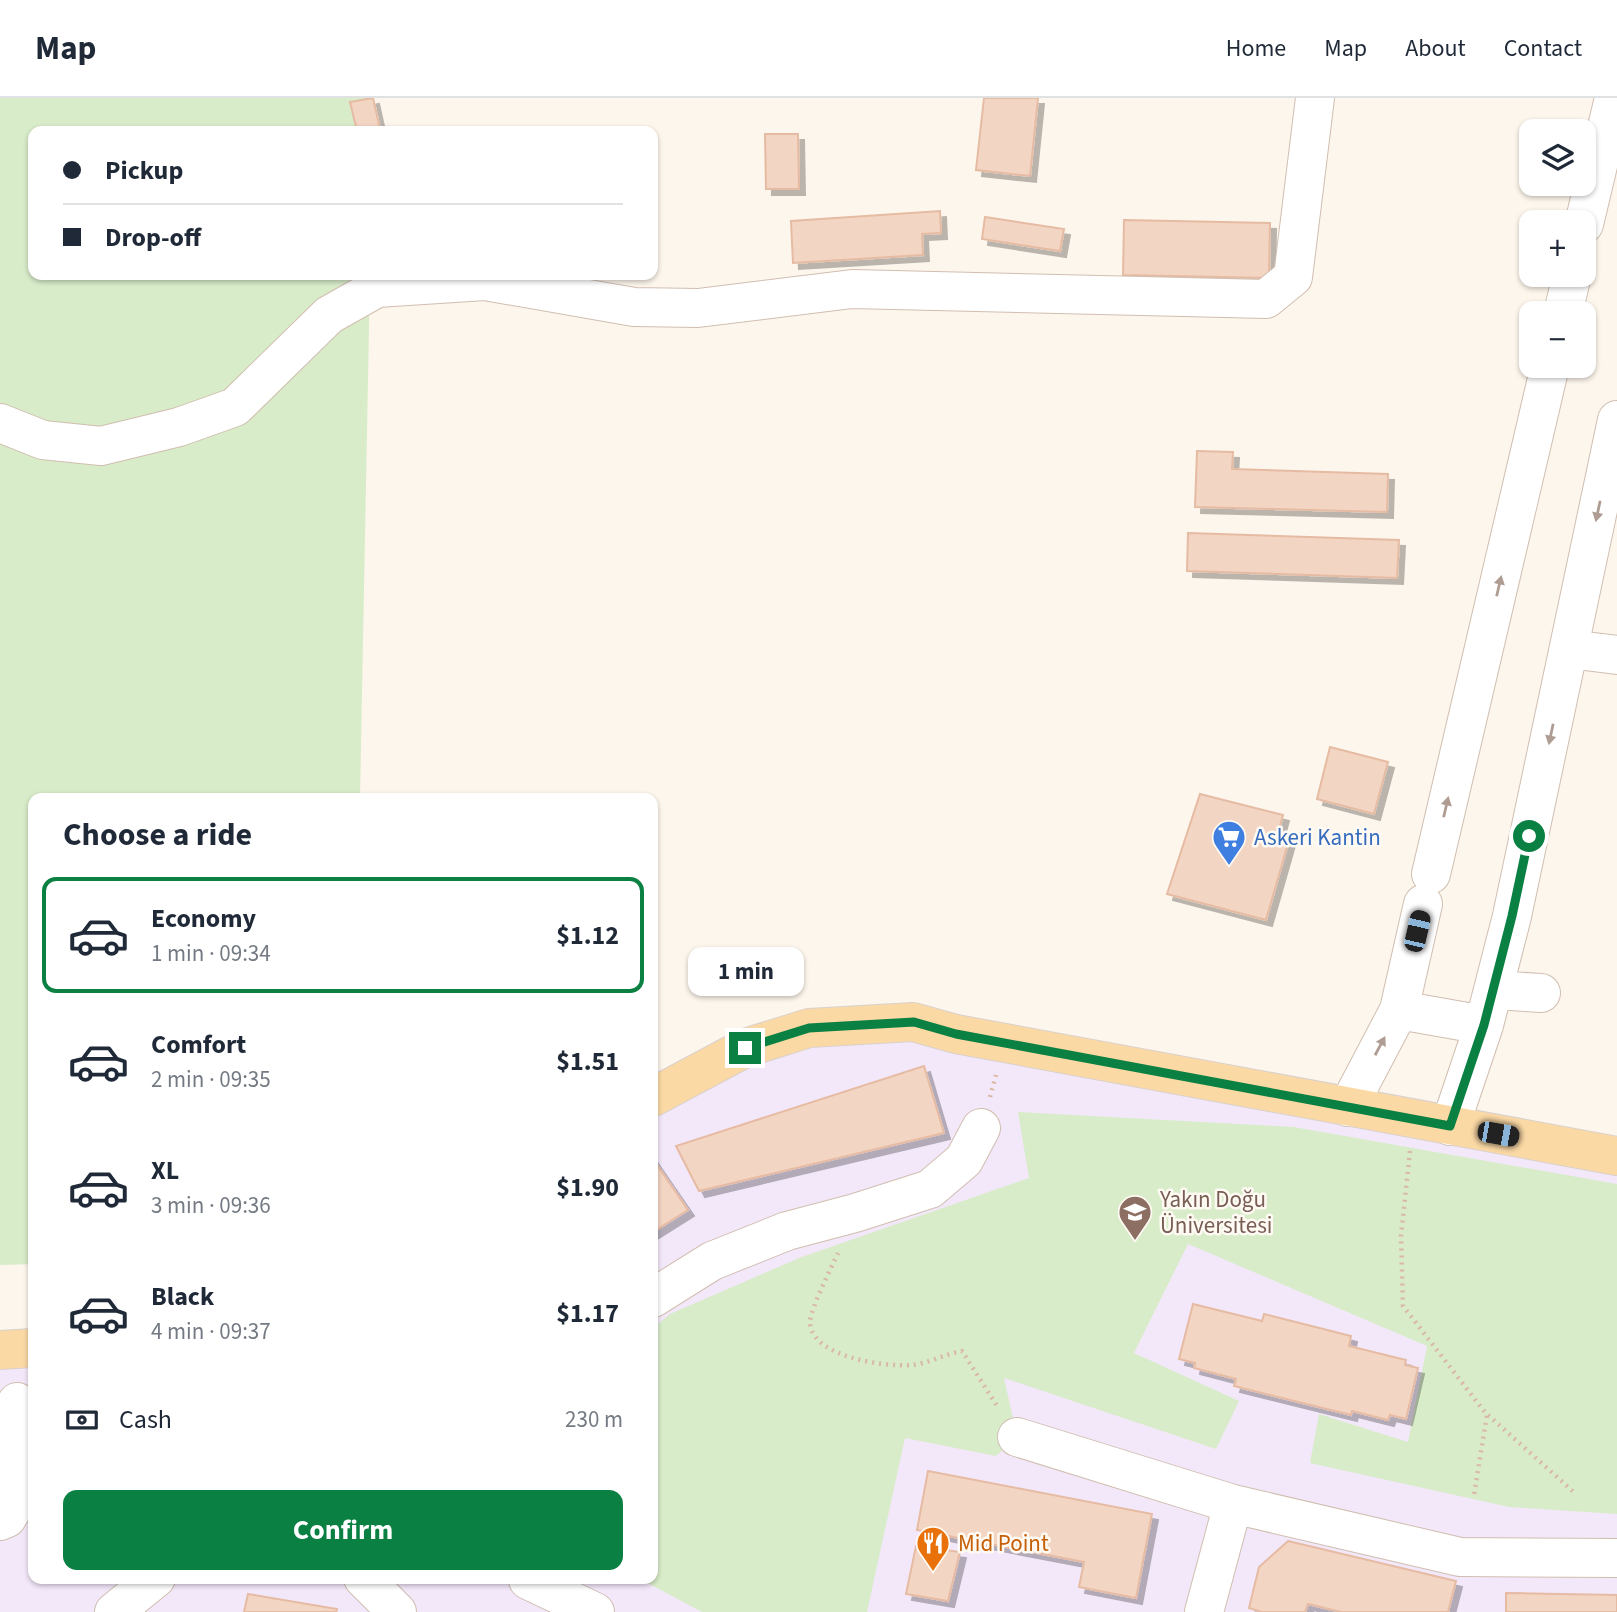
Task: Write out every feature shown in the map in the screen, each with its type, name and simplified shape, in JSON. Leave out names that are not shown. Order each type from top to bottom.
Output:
[{"type":"main road","points":[[658,1094],[745,1048],[809,1028],[914,1022],[956,1034],[1617,1156]]},
{"type":"main road","points":[[0,1350],[28,1348]]},
{"type":"street","points":[[0,423],[43,440],[101,446],[179,427],[235,407],[329,316],[377,288],[485,281],[646,308],[698,308],[852,289],[1266,299],[1293,277],[1315,98]]},
{"type":"street","points":[[1587,210],[1614,98]]},
{"type":"street","points":[[1348,1107],[1399,1010],[1547,378]]},
{"type":"street","points":[[1432,1122],[1489,1007],[1512,916],[1617,420]]},
{"type":"street","points":[[1569,649],[1617,655]]},
{"type":"street","points":[[1399,1010],[1489,1007],[1541,993]]},
{"type":"street","points":[[658,1295],[712,1261],[787,1231],[930,1189],[964,1160],[981,1128]]},
{"type":"street","points":[[0,1521],[7,1518],[19,1498],[17,1402]]},
{"type":"street","points":[[1017,1437],[1233,1504],[1460,1557],[1617,1558]]},
{"type":"street","points":[[1204,1612],[1233,1504]]},
{"type":"street","points":[[114,1612],[149,1584]]},
{"type":"street","points":[[369,1584],[397,1612]]},
{"type":"street","points":[[405,1612],[405,1589],[408,1584]]},
{"type":"street","points":[[529,1590],[595,1612]]},
{"type":"path","points":[[981,1128],[1004,1042]]},
{"type":"path","points":[[1432,1122],[1401,1236],[1403,1306],[1487,1415],[1576,1494]]},
{"type":"path","points":[[855,1213],[810,1321],[813,1335],[826,1347],[864,1363],[913,1365],[962,1350],[1017,1437]]},
{"type":"path","points":[[1474,1495],[1487,1415]]},
{"type":"shaded area","name":"Yakın Doğu Üniversitesi","points":[[914,1007],[1617,1150],[1617,1612],[0,1612],[0,1337],[28,1334],[28,1584],[658,1584],[658,1100],[809,1028]]},
{"type":"green space","points":[[0,98],[374,98],[373,126],[28,126],[28,280],[370,280],[360,793],[28,793],[28,1264],[0,1265]]},
{"type":"green space","points":[[1018,1112],[1294,1127],[1617,1184],[1617,1514],[1509,1507],[1310,1463],[1319,1414],[1408,1442],[1427,1346],[1188,1244],[1134,1353],[1239,1401],[1216,1449],[1004,1378],[1017,1437],[996,1456],[905,1438],[867,1612],[702,1612],[649,1584],[658,1584],[658,1324],[670,1314],[799,1258],[1029,1178]]},
{"type":"building","points":[[373,98],[379,126],[356,126],[350,102]]},
{"type":"building","points":[[984,98],[1038,98],[1030,176],[976,170]]},
{"type":"building","points":[[765,134],[798,134],[799,189],[766,189]]},
{"type":"building","points":[[940,211],[941,233],[922,234],[923,255],[793,263],[791,221]]},
{"type":"building","points":[[985,217],[1064,229],[1060,251],[982,239]]},
{"type":"building","points":[[1124,220],[1270,223],[1269,278],[1123,275]]},
{"type":"building","points":[[1197,451],[1233,452],[1232,469],[1388,474],[1387,512],[1195,507]]},
{"type":"building","points":[[1188,533],[1399,540],[1397,578],[1187,571]]},
{"type":"building","points":[[1330,747],[1388,762],[1374,814],[1317,799]]},
{"type":"building","name":"Askeri Kantin","points":[[1200,794],[1283,815],[1278,833],[1289,840],[1266,920],[1167,894]]},
{"type":"building","points":[[924,1066],[944,1133],[699,1191],[676,1146]]},
{"type":"building","points":[[658,1166],[688,1210],[658,1229]]},
{"type":"building","points":[[1193,1304],[1262,1321],[1264,1314],[1351,1336],[1349,1346],[1406,1360],[1405,1365],[1418,1368],[1406,1419],[1390,1415],[1388,1420],[1352,1411],[1351,1415],[1234,1386],[1236,1379],[1194,1368],[1195,1363],[1179,1359]]},
{"type":"building","points":[[928,1471],[1152,1514],[1136,1598],[1079,1587],[1084,1562],[917,1530]]},
{"type":"building","points":[[1288,1541],[1456,1581],[1448,1612],[1341,1612],[1308,1604],[1305,1612],[1262,1612],[1249,1608],[1259,1567]]},
{"type":"building","name":"Mid Point","points":[[916,1546],[960,1552],[948,1601],[906,1594]]},
{"type":"building","points":[[1506,1593],[1617,1595],[1617,1612],[1506,1612]]},
{"type":"building","points":[[248,1594],[337,1609],[336,1612],[244,1612]]},
{"type":"place","name":"Askeri Kantin","points":[[1229,867]]},
{"type":"place","name":"Yakın Doğu Üniversitesi","points":[[1135,1242]]},
{"type":"place","name":"Mid Point","points":[[933,1573]]},
{"type":"route","points":[[745,1048],[809,1028],[914,1022],[956,1034],[1450,1126],[1484,1025],[1529,836]]}]
